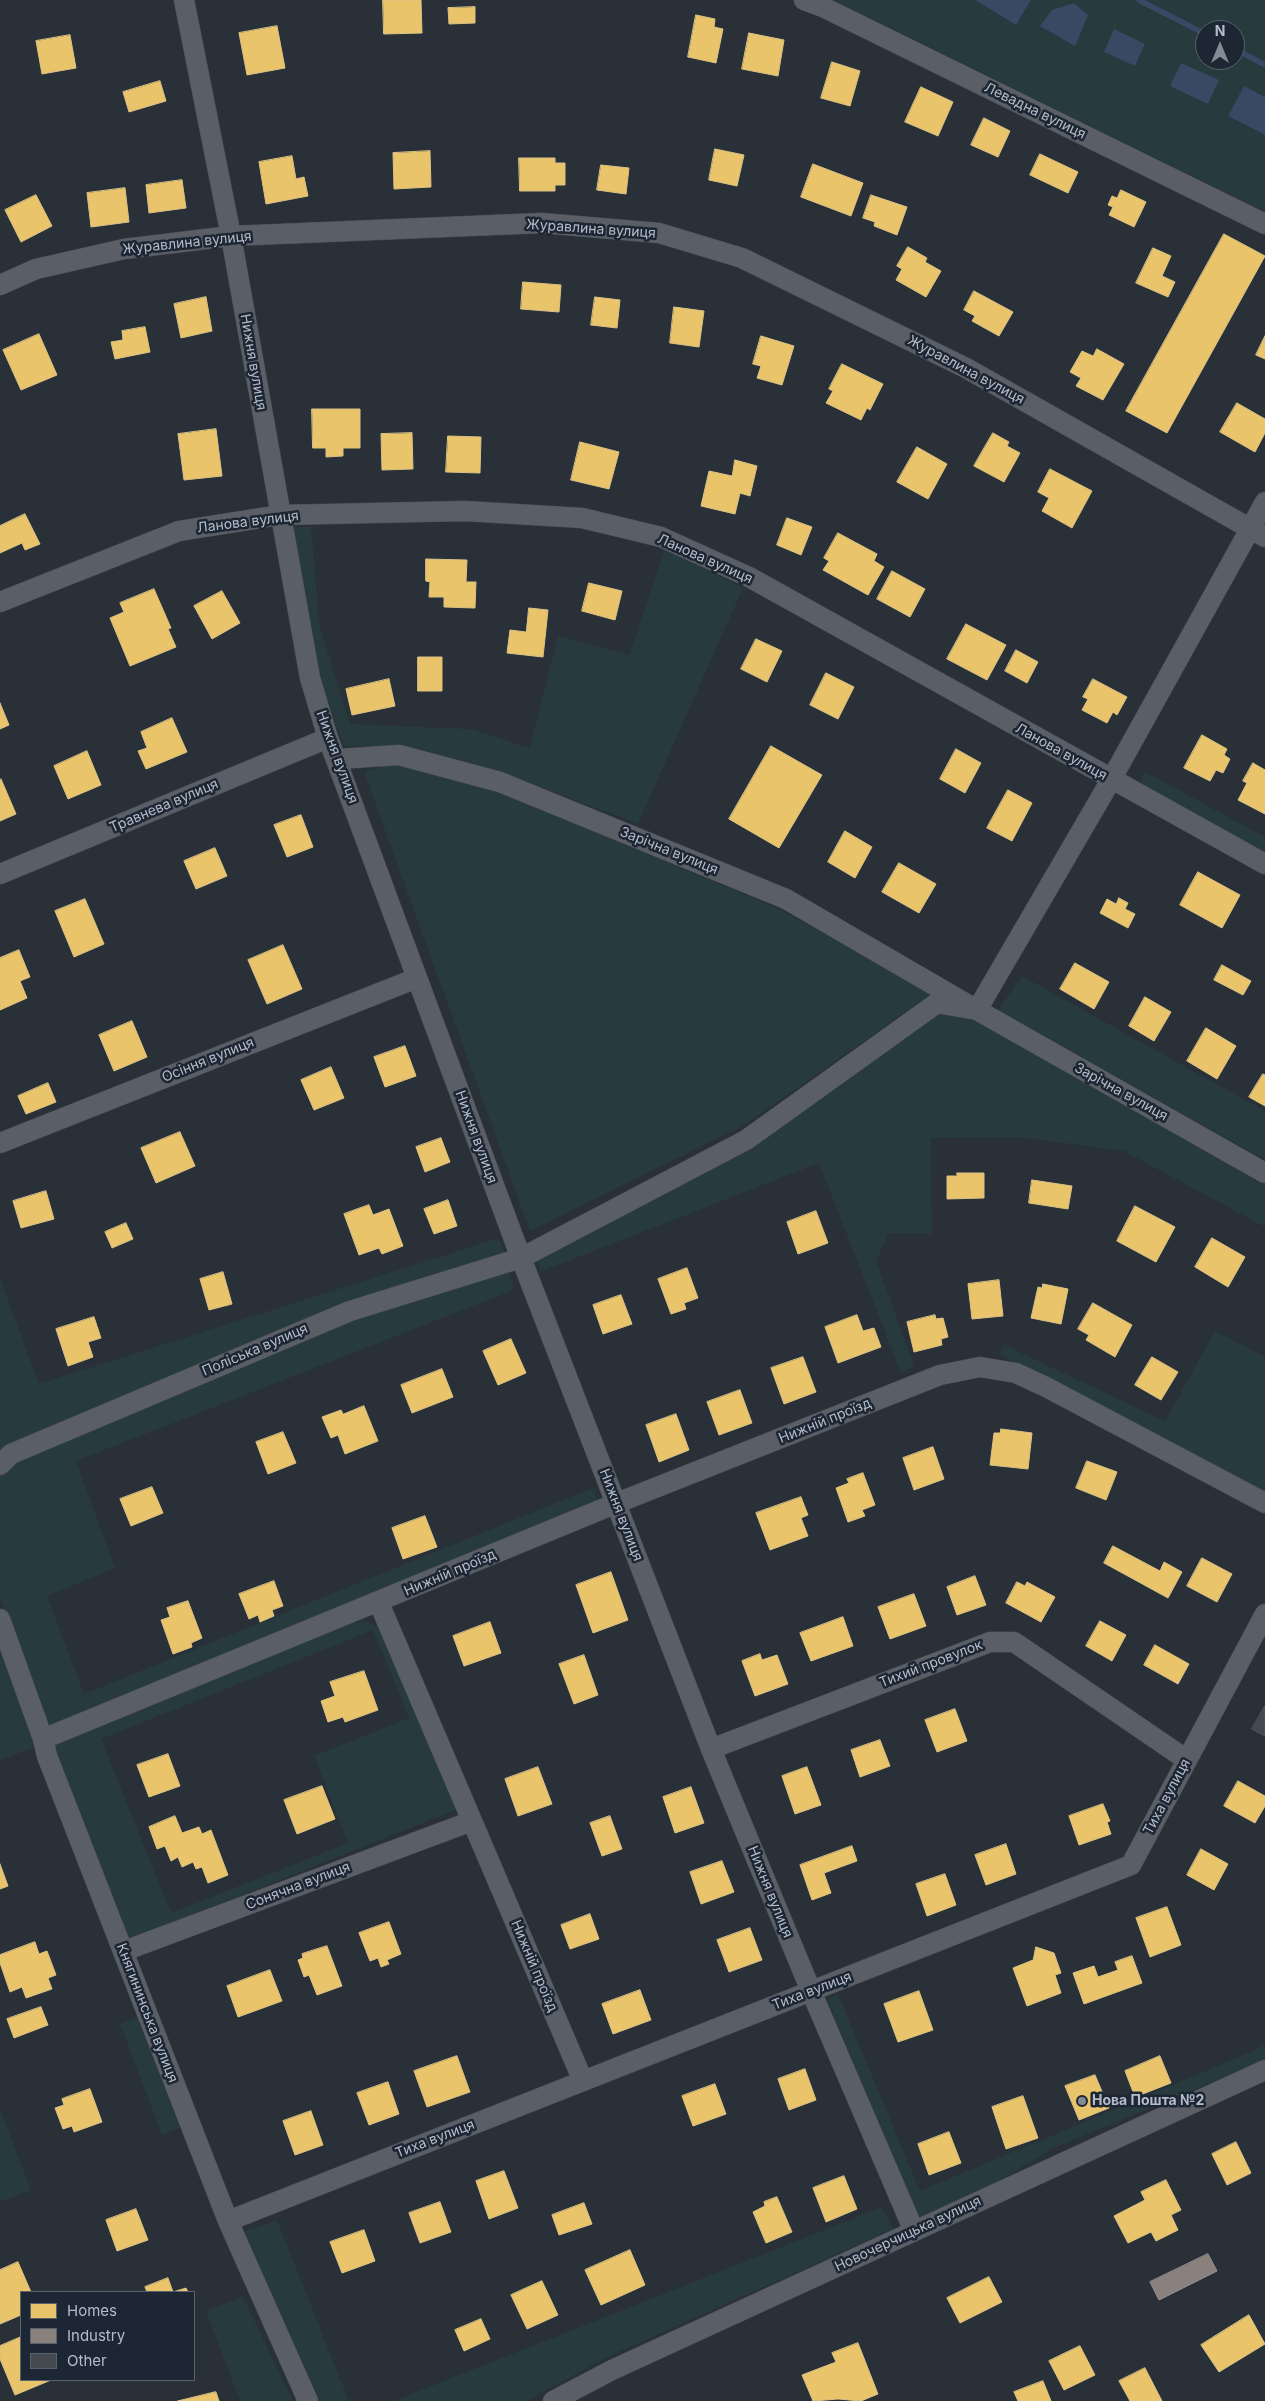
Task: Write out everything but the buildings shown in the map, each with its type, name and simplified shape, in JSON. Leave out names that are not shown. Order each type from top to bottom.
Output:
[{"type":"street","name":"Нижня вулиця","points":[[184,0],[231,236],[310,678],[328,738],[338,759],[521,1258],[711,1749],[811,1991],[914,2231]]},
{"type":"street","name":"Левадна вулиця","points":[[804,0],[823,7],[1265,224]]},
{"type":"street","name":"Журавлина вулиця","points":[[0,285],[36,269],[124,249],[231,236],[542,223],[658,233],[742,258],[966,368],[1257,533]]},
{"type":"street","points":[[977,1010],[1257,533],[1265,502]]},
{"type":"street","name":"Ланова вулиця","points":[[0,602],[179,531],[280,515],[465,511],[582,518],[660,537],[749,577],[1265,864]]},
{"type":"street","name":"Травнева вулиця","points":[[0,874],[328,738]]},
{"type":"street","name":"Зарічна вулиця","points":[[338,759],[400,755],[500,782],[786,899],[977,1010],[1265,1173]]},
{"type":"street","name":"Осіння вулиця","points":[[0,1143],[417,978]]},
{"type":"street","name":"Зарічна вулиця","points":[[521,1258],[746,1140],[936,1002],[977,1010]]},
{"type":"street","name":"Поліська вулиця","points":[[0,1465],[11,1454],[350,1311],[521,1258]]},
{"type":"street","name":"Нижній проїзд","points":[[43,1739],[378,1603],[617,1503],[940,1375],[980,1367],[1016,1373],[1031,1380],[1265,1503]]},
{"type":"street","name":"Нижній проїзд","points":[[378,1603],[583,2081]]},
{"type":"street","name":"Тиха вулиця","points":[[228,2220],[1131,1865],[1265,1614]]},
{"type":"street","name":"Княгининська вулиця","points":[[0,1619],[43,1739],[47,1756],[124,1951],[142,2003],[228,2220],[308,2401]]},
{"type":"street","name":"Тихий провулок","points":[[711,1749],[990,1642],[1014,1642],[1187,1760]]},
{"type":"street","name":"Сонячна вулиця","points":[[124,1951],[472,1821]]},
{"type":"street","name":"Новочерчицька вулиця","points":[[553,2401],[612,2370],[1265,2070]]},
{"type":"green space","points":[[834,0],[975,0],[1016,25],[1031,0],[1265,0],[1265,97],[1244,87],[1228,116],[1265,135],[1265,212]]},
{"type":"green space","points":[[292,527],[311,527],[319,624],[350,724],[471,729],[530,748],[558,636],[629,655],[665,549],[743,588],[638,824],[504,773],[400,746],[344,746],[318,674]]},
{"type":"green space","points":[[399,762],[497,790],[783,911],[933,993],[741,1127],[530,1231],[364,772]]},
{"type":"green space","points":[[1145,772],[1265,837],[1265,853],[1139,785]]},
{"type":"green space","points":[[1022,976],[1265,1111],[1265,1160],[998,1010]]},
{"type":"green space","points":[[939,1013],[981,1020],[1265,1186],[1265,1227],[1124,1151],[1019,1137],[931,1138],[932,1234],[889,1233],[876,1261],[914,1366],[901,1373],[819,1163],[540,1272],[538,1258],[751,1149]]},
{"type":"green space","points":[[499,1238],[505,1255],[0,1453],[0,1278],[39,1384]]},
{"type":"green space","points":[[509,1273],[514,1290],[76,1461],[115,1568],[47,1596],[84,1694],[593,1488],[598,1502],[48,1731],[0,1599],[0,1474],[15,1459],[354,1318]]},
{"type":"green space","points":[[1215,1331],[1265,1357],[1265,1492],[1000,1355],[1004,1345],[1165,1421]]},
{"type":"green space","points":[[368,1621],[384,1631],[458,1809],[129,1940],[52,1743],[345,1624]],"holes":[[[373,1630],[409,1718],[314,1756],[348,1843],[171,1913],[101,1739]]]},
{"type":"green space","points":[[0,1648],[36,1747],[0,1760]]},
{"type":"green space","points":[[838,1994],[920,2191],[1253,2051],[1265,2044],[1265,2060],[1054,2148],[986,2188],[919,2217],[827,2000]]},
{"type":"green space","points":[[137,2017],[180,2128],[162,2135],[120,2024]]},
{"type":"green space","points":[[0,2109],[31,2190],[0,2202]]},
{"type":"green space","points":[[882,2207],[893,2229],[605,2358],[527,2401],[394,2401]]},
{"type":"green space","points":[[277,2220],[349,2401],[320,2401],[243,2232]]},
{"type":"green space","points":[[243,2297],[293,2401],[240,2401],[206,2311]]},
{"type":"water","points":[[975,0],[1031,0],[1016,25]]},
{"type":"water","points":[[1074,3],[1088,15],[1075,46],[1040,26],[1052,10]]},
{"type":"water","points":[[1114,29],[1145,44],[1135,66],[1104,52]]},
{"type":"water","points":[[1181,63],[1219,80],[1208,104],[1170,86]]},
{"type":"water","points":[[1244,86],[1265,97],[1265,135],[1228,116]]},
{"type":"waterway","points":[[1139,0],[1195,29]]},
{"type":"waterway","points":[[1245,54],[1265,65]]},
{"type":"place","name":"Нова Пошта №2","points":[[1082,2101]]}]
